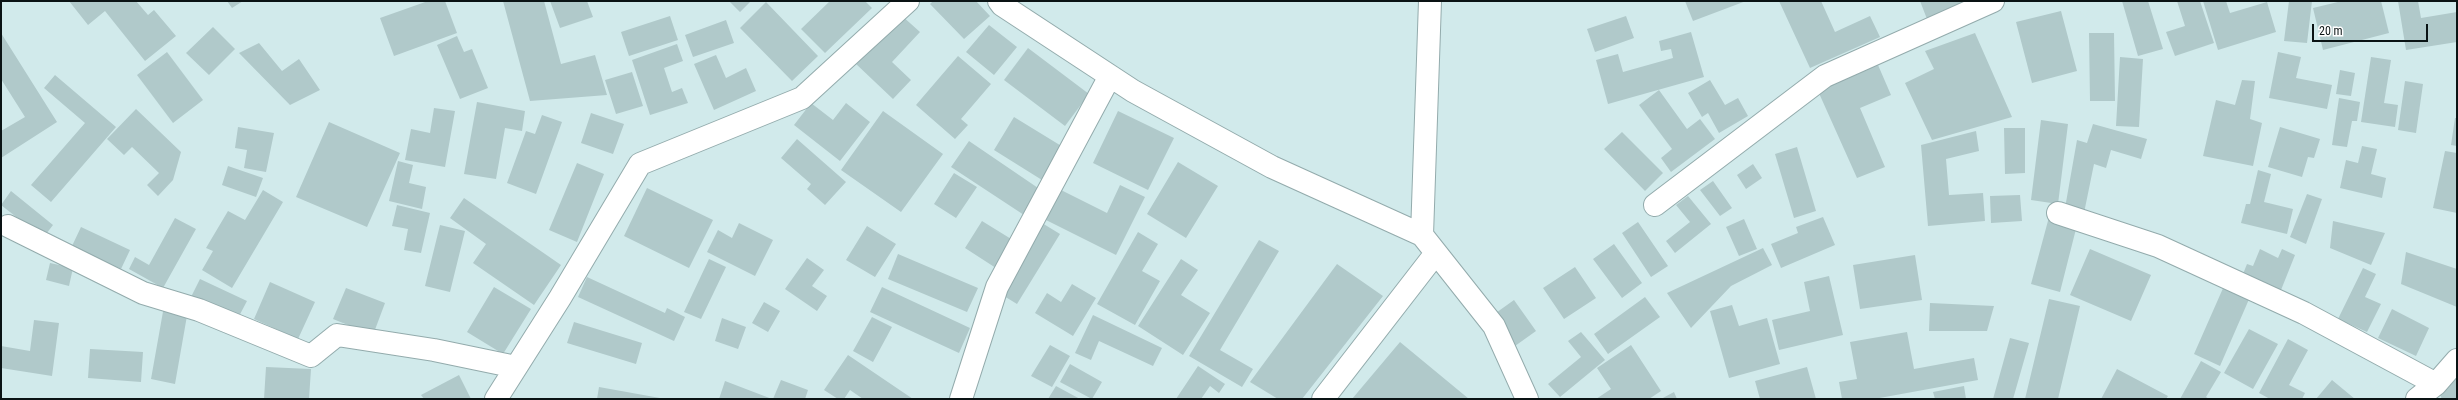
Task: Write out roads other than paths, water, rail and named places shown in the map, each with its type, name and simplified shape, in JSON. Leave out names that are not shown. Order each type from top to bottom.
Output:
[{"type":"street","points":[[496,399],[560,298],[640,164],[802,98],[908,1]]},
{"type":"street","points":[[1422,235],[1430,1]]},
{"type":"street","points":[[1656,205],[1825,76],[1993,1]]},
{"type":"street","points":[[1003,2],[1132,91],[1272,167],[1422,235],[1494,326],[1527,399]]},
{"type":"street","points":[[961,399],[997,287],[1110,76]]},
{"type":"street","points":[[2058,213],[2158,246],[2304,313],[2436,384]]},
{"type":"street","points":[[8,226],[143,293],[199,310],[311,356],[336,336],[434,350],[516,367]]},
{"type":"street","points":[[1323,399],[1436,253]]},
{"type":"street","points":[[2417,399],[2436,384],[2457,360]]}]
